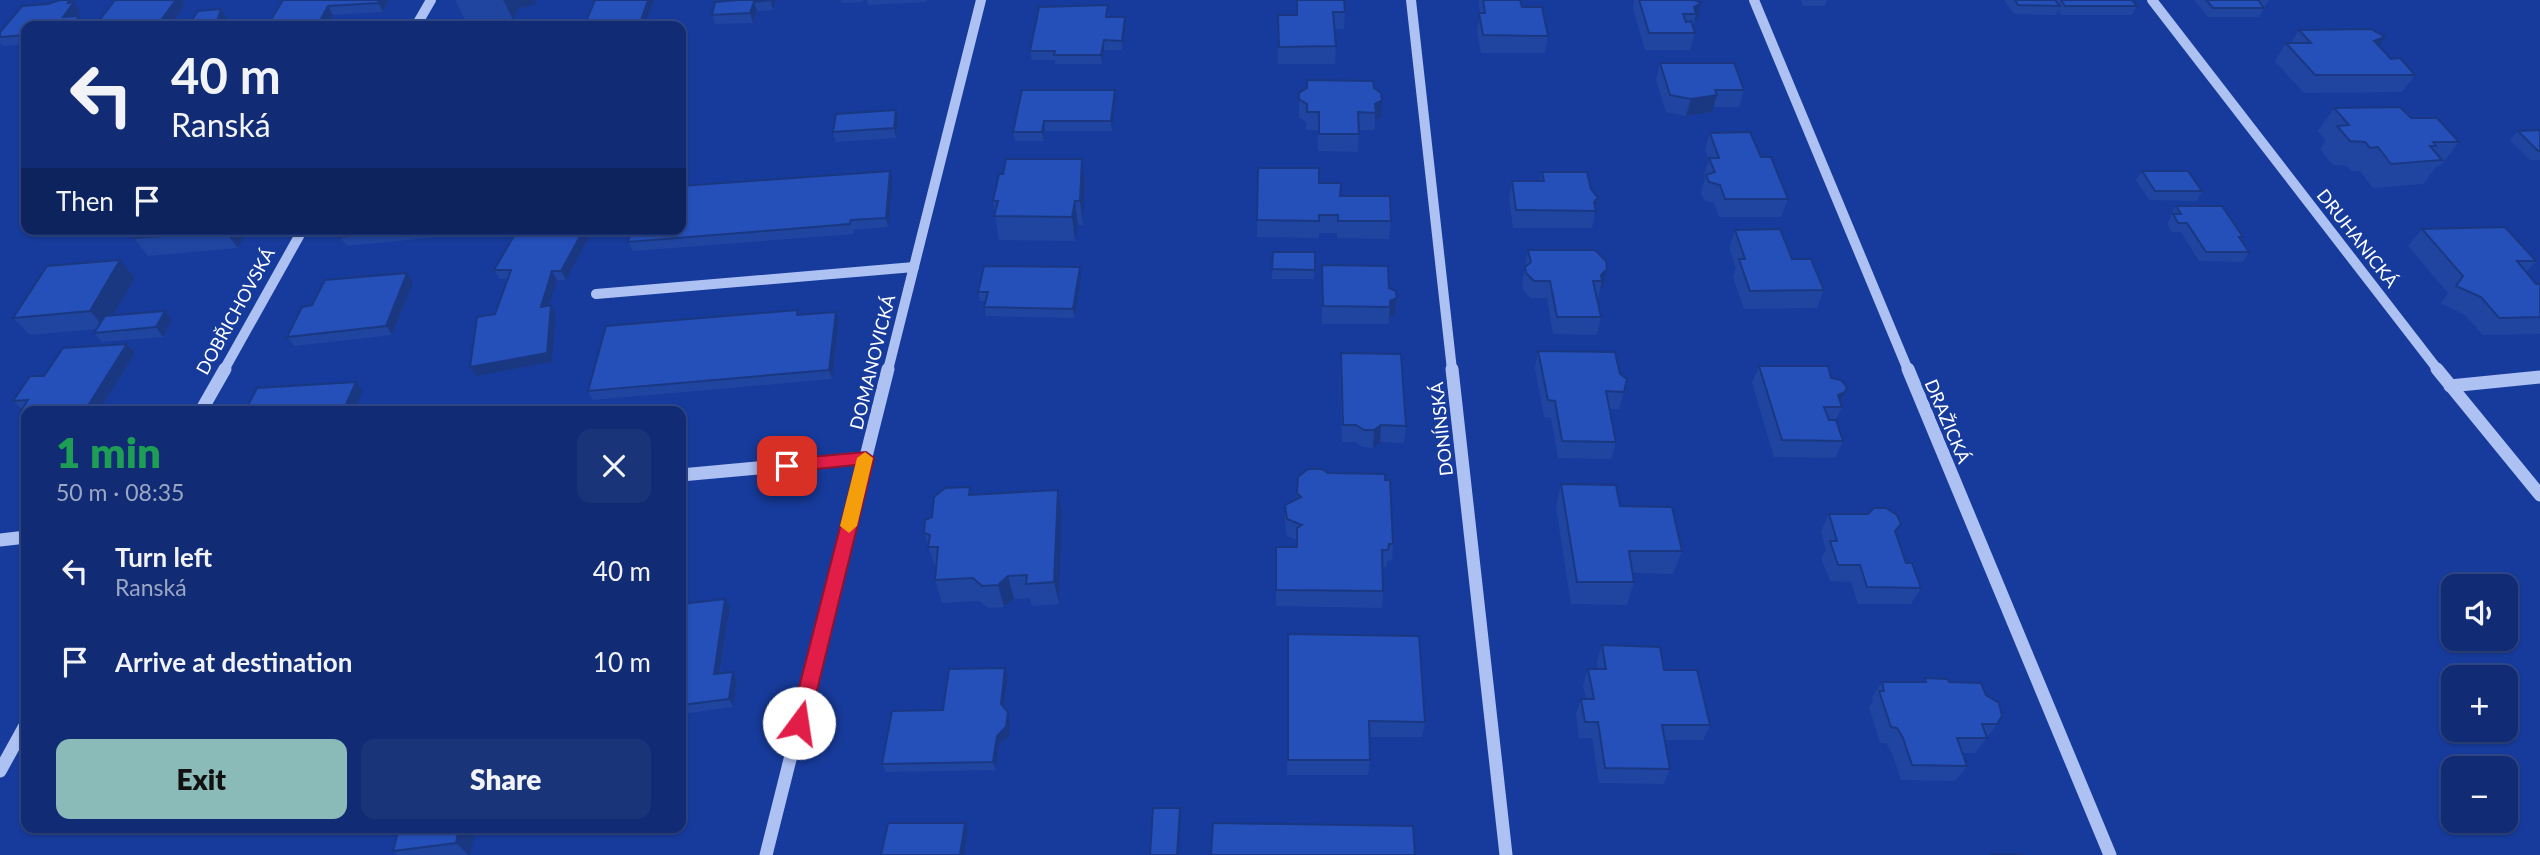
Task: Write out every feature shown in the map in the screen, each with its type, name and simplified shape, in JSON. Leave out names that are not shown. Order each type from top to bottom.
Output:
[{"type":"street","points":[[419,21],[431,0]]},
{"type":"street","name":"DOMANOVICKÁ","points":[[766,855],[981,0]]},
{"type":"street","name":"DONÍNSKÁ","points":[[1410,0],[1506,855]]},
{"type":"street","name":"DRAŽICKÁ","points":[[1754,0],[2110,855]]},
{"type":"street","name":"DRUHANICKÁ","points":[[2152,0],[2450,386],[2540,495]]},
{"type":"street","name":"DOBŘICHOVSKÁ","points":[[204,406],[300,235]]},
{"type":"street","points":[[596,294],[914,267]]},
{"type":"street","points":[[2450,386],[2540,377]]},
{"type":"street","points":[[686,475],[866,458]]},
{"type":"street","points":[[0,540],[21,538]]},
{"type":"street","points":[[0,771],[21,733]]},
{"type":"building","points":[[70,0],[68,3],[74,2],[63,17],[79,16],[76,21],[21,21],[21,35],[0,37],[0,32],[22,6]]},
{"type":"building","points":[[115,0],[176,0],[160,21],[99,21]]},
{"type":"building","points":[[283,0],[379,0],[378,3],[328,6],[320,21],[270,21]]},
{"type":"building","points":[[595,0],[648,0],[641,21],[586,21]]},
{"type":"building","points":[[770,0],[754,2],[750,13],[712,15],[715,2]]},
{"type":"building","points":[[1297,0],[1344,0],[1345,12],[1333,12],[1336,46],[1279,47],[1278,15],[1297,15]]},
{"type":"building","points":[[1483,0],[1520,0],[1522,7],[1542,7],[1548,36],[1483,35],[1479,13],[1485,13]]},
{"type":"building","points":[[1639,0],[1695,0],[1701,3],[1694,7],[1696,14],[1683,14],[1686,22],[1691,21],[1695,33],[1649,33]]},
{"type":"building","points":[[2015,0],[2055,0],[2060,6],[2018,5]]},
{"type":"building","points":[[2061,0],[2132,0],[2137,6],[2065,6]]},
{"type":"building","points":[[2206,0],[2258,0],[2264,8],[2213,8]]},
{"type":"building","points":[[1108,5],[1106,17],[1125,17],[1122,41],[1104,40],[1101,55],[1054,55],[1055,51],[1030,51],[1039,7]]},
{"type":"building","points":[[221,9],[217,21],[186,21],[192,20],[198,11]]},
{"type":"building","points":[[2371,29],[2385,37],[2374,41],[2391,59],[2400,58],[2415,75],[2315,75],[2286,43],[2311,43],[2299,30]]},
{"type":"building","points":[[1660,63],[1734,63],[1744,90],[1715,90],[1717,95],[1691,99],[1670,95]]},
{"type":"building","points":[[1307,80],[1373,81],[1382,100],[1375,104],[1376,113],[1358,112],[1359,134],[1319,134],[1319,112],[1307,112],[1307,104],[1299,99],[1299,93],[1307,88]]},
{"type":"building","points":[[1022,90],[1115,90],[1111,121],[1044,121],[1042,132],[1013,132]]},
{"type":"building","points":[[2400,107],[2411,118],[2437,118],[2459,142],[2433,142],[2436,146],[2430,146],[2442,160],[2391,164],[2378,147],[2370,148],[2365,142],[2350,141],[2337,126],[2349,125],[2334,108]]},
{"type":"building","points":[[896,110],[894,128],[833,132],[836,114]]},
{"type":"building","points":[[2540,130],[2540,151],[2518,131]]},
{"type":"building","points":[[1750,132],[1761,157],[1771,157],[1788,199],[1725,199],[1720,185],[1709,182],[1706,175],[1715,172],[1709,158],[1719,158],[1710,133]]},
{"type":"building","points":[[1006,159],[1082,159],[1080,201],[1075,201],[1072,217],[994,216],[998,201],[993,201],[999,174],[1003,174]]},
{"type":"building","points":[[1258,168],[1319,168],[1319,183],[1341,183],[1340,196],[1390,196],[1391,221],[1338,221],[1338,215],[1319,215],[1319,221],[1257,220]]},
{"type":"building","points":[[890,171],[886,218],[851,220],[850,224],[628,242],[630,235],[686,235],[686,186]]},
{"type":"building","points":[[2142,171],[2188,171],[2202,191],[2155,191]]},
{"type":"building","points":[[1542,172],[1587,172],[1591,189],[1598,198],[1594,202],[1596,211],[1516,210],[1512,181],[1544,181]]},
{"type":"building","points":[[2176,206],[2222,206],[2243,237],[2239,237],[2249,252],[2206,252],[2187,223],[2178,223],[2173,214],[2181,214]]},
{"type":"building","points":[[2505,227],[2536,261],[2517,261],[2536,284],[2540,284],[2540,317],[2499,318],[2481,297],[2456,286],[2463,276],[2422,229]]},
{"type":"building","points":[[1780,229],[1792,259],[1811,259],[1824,290],[1750,291],[1739,259],[1745,259],[1735,230]]},
{"type":"building","points":[[136,235],[173,235],[134,238]]},
{"type":"building","points":[[514,235],[581,235],[561,271],[552,271],[541,307],[551,305],[547,353],[470,367],[477,317],[495,314],[511,270],[494,270]]},
{"type":"building","points":[[1528,250],[1595,250],[1606,261],[1607,269],[1601,275],[1602,281],[1593,281],[1601,317],[1557,317],[1550,281],[1534,281],[1526,273],[1525,267],[1531,262]]},
{"type":"building","points":[[1273,252],[1315,252],[1315,270],[1272,269]]},
{"type":"building","points":[[120,260],[90,311],[13,318],[47,266]]},
{"type":"building","points":[[1322,265],[1388,266],[1389,288],[1396,291],[1397,298],[1390,301],[1390,307],[1323,306]]},
{"type":"building","points":[[984,266],[1080,267],[1073,309],[984,307],[988,292],[978,292]]},
{"type":"building","points":[[407,273],[386,326],[287,337],[302,307],[312,305],[325,280]]},
{"type":"building","points":[[798,310],[797,315],[836,312],[829,370],[588,391],[606,326]]},
{"type":"building","points":[[165,311],[156,327],[94,333],[105,316]]},
{"type":"building","points":[[127,344],[88,406],[24,406],[28,400],[13,401],[30,376],[44,376],[63,348]]},
{"type":"building","points":[[1538,351],[1615,352],[1620,374],[1627,379],[1624,392],[1606,391],[1616,442],[1562,441],[1555,401],[1548,400]]},
{"type":"building","points":[[1341,353],[1401,354],[1406,426],[1381,425],[1374,430],[1364,430],[1356,425],[1343,425]]},
{"type":"building","points":[[1759,366],[1828,366],[1831,378],[1841,380],[1847,387],[1845,392],[1838,395],[1842,407],[1824,407],[1829,420],[1836,420],[1843,441],[1782,440]]},
{"type":"building","points":[[356,382],[345,406],[248,406],[257,388]]},
{"type":"building","points":[[1308,469],[1322,469],[1328,473],[1385,474],[1385,480],[1390,480],[1393,544],[1389,544],[1388,550],[1382,550],[1383,591],[1276,590],[1276,547],[1297,547],[1297,528],[1302,525],[1287,519],[1285,505],[1301,497],[1297,493],[1298,477]]},
{"type":"building","points":[[1561,484],[1616,485],[1620,506],[1672,507],[1682,551],[1629,551],[1634,582],[1577,582]]},
{"type":"building","points":[[970,487],[969,495],[1058,490],[1054,582],[1026,584],[1027,575],[1008,576],[998,585],[982,586],[973,578],[935,580],[938,547],[928,547],[930,535],[924,533],[925,520],[932,517],[934,497],[945,488]]},
{"type":"building","points":[[1874,508],[1886,508],[1897,515],[1901,524],[1895,531],[1906,563],[1912,563],[1921,588],[1867,587],[1860,565],[1838,565],[1830,541],[1837,541],[1829,514],[1868,514]]},
{"type":"building","points":[[725,599],[714,674],[733,672],[729,699],[686,704],[686,603]]},
{"type":"building","points":[[1288,634],[1419,636],[1425,722],[1369,721],[1370,760],[1288,760]]},
{"type":"building","points":[[1602,645],[1660,647],[1664,670],[1697,670],[1710,725],[1662,725],[1670,769],[1605,768],[1598,722],[1585,722],[1581,699],[1594,699],[1588,669],[1606,669]]},
{"type":"building","points":[[1005,668],[1001,704],[1008,712],[1006,727],[997,736],[993,762],[882,764],[892,711],[943,710],[949,669]]},
{"type":"building","points":[[1925,678],[1981,683],[1986,695],[1999,703],[2002,716],[1997,724],[1982,724],[1987,738],[1957,738],[1967,766],[1912,765],[1903,738],[1897,728],[1891,727],[1879,691],[1884,691],[1882,682],[1926,682]]},
{"type":"building","points":[[1153,808],[1180,808],[1177,855],[1150,855]]},
{"type":"building","points":[[888,823],[965,823],[960,855],[881,855]]},
{"type":"building","points":[[1213,823],[1413,826],[1415,855],[1211,855]]},
{"type":"building","points":[[398,833],[458,833],[456,843],[393,851]]},
{"type":"slow traffic","points":[[849,526],[865,458]]},
{"type":"route","points":[[787,466],[866,458],[799,723]]}]
